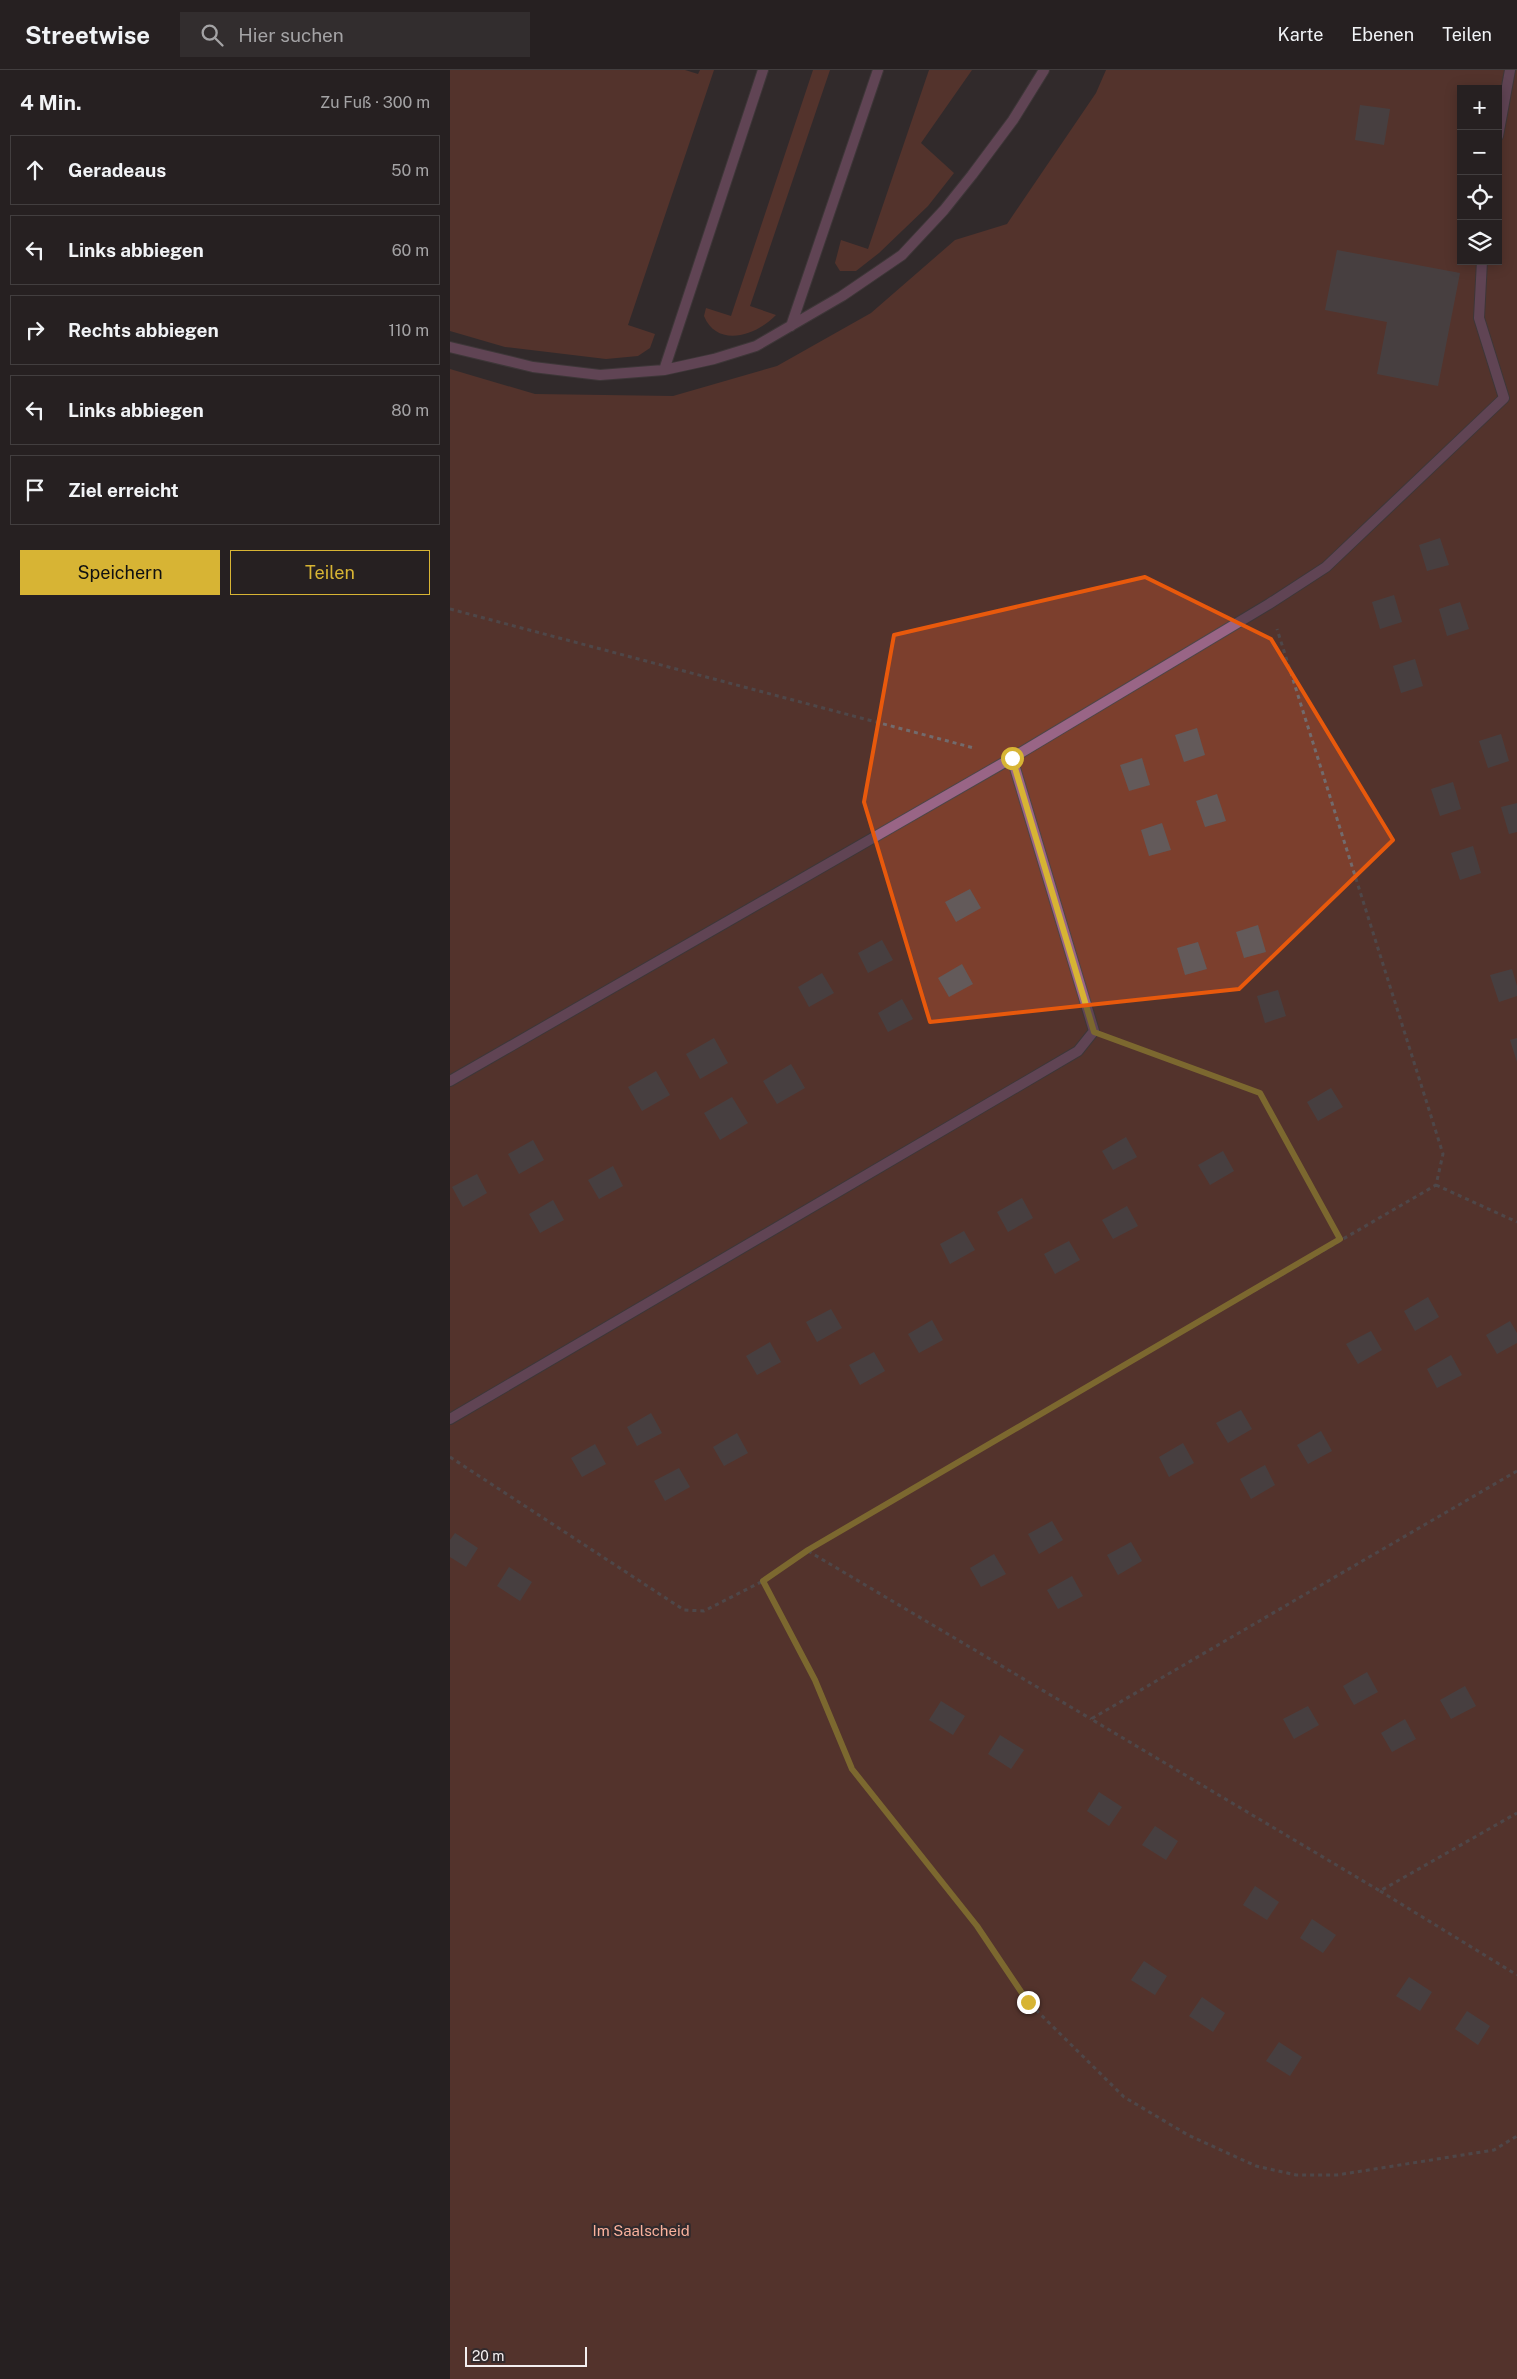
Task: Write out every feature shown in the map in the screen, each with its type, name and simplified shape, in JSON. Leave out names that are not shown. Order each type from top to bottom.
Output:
[{"type":"lane","points":[[664,370],[763,70]]},
{"type":"lane","points":[[791,326],[878,70]]},
{"type":"lane","points":[[450,347],[533,367],[600,375],[664,370],[714,359],[756,346],[842,296],[902,255],[944,210],[972,175],[1013,120],[1044,70]]},
{"type":"lane","points":[[1499,130],[1510,70]]},
{"type":"lane","points":[[450,1081],[1012,758],[1269,604],[1326,567],[1504,398],[1479,318],[1482,265]]},
{"type":"lane","points":[[450,1419],[1078,1051],[1094,1032],[1012,758]]},
{"type":"path","points":[[450,1457],[684,1610],[704,1611],[763,1581],[808,1550],[1340,1239],[1436,1185],[1443,1154],[1269,604]]},
{"type":"path","points":[[450,609],[1012,758]]},
{"type":"path","points":[[1094,1032],[1260,1093],[1340,1239]]},
{"type":"path","points":[[1436,1185],[1517,1222]]},
{"type":"path","points":[[1091,1719],[1517,1471]]},
{"type":"path","points":[[808,1550],[1380,1891],[1517,1975]]},
{"type":"path","points":[[763,1581],[815,1680],[852,1769],[977,1926],[1028,2002],[1124,2097],[1188,2135],[1247,2163],[1296,2175],[1337,2175],[1494,2150],[1517,2136]]},
{"type":"path","points":[[1380,1891],[1517,1813]]},
{"type":"highlighted area","points":[[1145,577],[1271,639],[1393,840],[1239,989],[930,1022],[864,802],[894,635]]},
{"type":"green space","points":[[450,70],[685,70],[698,74],[700,70],[714,70],[628,325],[655,334],[650,348],[638,356],[606,359],[505,347],[450,331]]},
{"type":"green space","points":[[813,70],[830,70],[750,306],[776,315],[758,329],[748,333],[727,335],[718,332],[710,326],[704,316],[706,308],[731,316]]},
{"type":"green space","points":[[929,70],[972,70],[921,143],[954,173],[928,206],[879,253],[856,271],[840,271],[835,263],[841,240],[868,249]]},
{"type":"green space","name":"Im Saalscheid","points":[[1106,70],[1517,70],[1517,2379],[450,2379],[450,369],[535,394],[673,396],[777,366],[871,313],[955,240],[1007,224],[1096,93]]},
{"type":"building","points":[[1360,105],[1390,109],[1384,145],[1355,140]]},
{"type":"building","points":[[1337,250],[1460,273],[1438,386],[1377,374],[1387,322],[1325,310]]},
{"type":"building","points":[[1440,538],[1449,565],[1427,571],[1419,545]]},
{"type":"building","points":[[1394,595],[1402,622],[1380,629],[1372,602]]},
{"type":"building","points":[[1460,602],[1469,629],[1447,636],[1439,609]]},
{"type":"building","points":[[1415,659],[1423,686],[1401,693],[1393,666]]},
{"type":"building","points":[[1197,728],[1205,755],[1184,762],[1175,735]]},
{"type":"building","points":[[1501,734],[1509,761],[1488,768],[1479,741]]},
{"type":"building","points":[[1142,758],[1150,785],[1129,791],[1120,765]]},
{"type":"building","points":[[1453,782],[1461,809],[1440,816],[1431,789]]},
{"type":"building","points":[[1217,794],[1226,821],[1205,827],[1196,801]]},
{"type":"building","points":[[1517,803],[1517,832],[1509,834],[1501,807]]},
{"type":"building","points":[[1162,823],[1171,850],[1149,856],[1141,830]]},
{"type":"building","points":[[1473,846],[1481,873],[1460,880],[1451,853]]},
{"type":"building","points":[[970,889],[981,908],[956,922],[945,902]]},
{"type":"building","points":[[1258,925],[1266,952],[1244,958],[1236,932]]},
{"type":"building","points":[[882,940],[893,960],[868,973],[858,953]]},
{"type":"building","points":[[1198,942],[1207,969],[1185,975],[1177,948]]},
{"type":"building","points":[[962,964],[973,984],[949,997],[938,978]]},
{"type":"building","points":[[1512,969],[1517,986],[1517,996],[1499,1002],[1490,975]]},
{"type":"building","points":[[822,973],[834,993],[809,1007],[798,987]]},
{"type":"building","points":[[1278,990],[1286,1016],[1265,1023],[1257,996]]},
{"type":"building","points":[[902,999],[913,1019],[888,1032],[878,1013]]},
{"type":"building","points":[[714,1038],[728,1063],[700,1079],[686,1054]]},
{"type":"building","points":[[1517,1038],[1517,1062],[1510,1040]]},
{"type":"building","points":[[791,1064],[805,1088],[777,1104],[763,1081]]},
{"type":"building","points":[[656,1071],[670,1095],[642,1111],[628,1087]]},
{"type":"building","points":[[1331,1088],[1343,1107],[1318,1121],[1307,1102]]},
{"type":"building","points":[[732,1097],[748,1123],[720,1140],[704,1113]]},
{"type":"building","points":[[1126,1137],[1137,1157],[1113,1170],[1102,1151]]},
{"type":"building","points":[[533,1140],[544,1160],[519,1174],[508,1154]]},
{"type":"building","points":[[1223,1151],[1234,1171],[1210,1185],[1198,1165]]},
{"type":"building","points":[[613,1166],[623,1186],[599,1199],[588,1180]]},
{"type":"building","points":[[477,1174],[487,1193],[463,1207],[452,1187]]},
{"type":"building","points":[[1022,1198],[1033,1218],[1008,1232],[997,1212]]},
{"type":"building","points":[[553,1200],[564,1220],[540,1233],[529,1214]]},
{"type":"building","points":[[1127,1206],[1138,1226],[1113,1239],[1102,1220]]},
{"type":"building","points":[[964,1231],[975,1250],[950,1264],[940,1244]]},
{"type":"building","points":[[1069,1241],[1080,1260],[1055,1274],[1044,1254]]},
{"type":"building","points":[[1428,1297],[1439,1317],[1415,1331],[1404,1311]]},
{"type":"building","points":[[831,1309],[842,1328],[817,1342],[806,1322]]},
{"type":"building","points":[[932,1320],[943,1340],[919,1353],[908,1334]]},
{"type":"building","points":[[1510,1321],[1517,1333],[1517,1343],[1497,1354],[1486,1335]]},
{"type":"building","points":[[1371,1331],[1382,1350],[1358,1364],[1346,1344]]},
{"type":"building","points":[[770,1342],[781,1362],[757,1375],[746,1356]]},
{"type":"building","points":[[874,1352],[885,1371],[860,1385],[849,1365]]},
{"type":"building","points":[[1451,1355],[1462,1375],[1437,1388],[1427,1369]]},
{"type":"building","points":[[1241,1410],[1252,1429],[1228,1443],[1216,1423]]},
{"type":"building","points":[[651,1413],[662,1433],[637,1446],[627,1427]]},
{"type":"building","points":[[1321,1431],[1332,1451],[1308,1464],[1297,1445]]},
{"type":"building","points":[[737,1433],[748,1453],[724,1466],[713,1447]]},
{"type":"building","points":[[1183,1443],[1194,1463],[1169,1477],[1159,1457]]},
{"type":"building","points":[[595,1444],[606,1464],[582,1477],[571,1458]]},
{"type":"building","points":[[1265,1465],[1275,1485],[1251,1499],[1240,1479]]},
{"type":"building","points":[[679,1468],[690,1487],[665,1501],[654,1481]]},
{"type":"building","points":[[1052,1521],[1063,1540],[1039,1554],[1028,1534]]},
{"type":"building","points":[[455,1533],[478,1548],[466,1567],[450,1557],[450,1540]]},
{"type":"building","points":[[1131,1542],[1142,1561],[1118,1575],[1107,1555]]},
{"type":"building","points":[[994,1554],[1006,1574],[981,1587],[970,1568]]},
{"type":"building","points":[[509,1567],[532,1582],[520,1601],[497,1586]]},
{"type":"building","points":[[1072,1576],[1083,1596],[1058,1609],[1047,1590]]},
{"type":"building","points":[[1367,1672],[1378,1692],[1354,1705],[1343,1686]]},
{"type":"building","points":[[1465,1686],[1476,1706],[1451,1719],[1440,1700]]},
{"type":"building","points":[[941,1701],[965,1716],[953,1735],[929,1720]]},
{"type":"building","points":[[1308,1706],[1319,1725],[1294,1739],[1283,1719]]},
{"type":"building","points":[[1405,1719],[1416,1739],[1392,1752],[1381,1733]]},
{"type":"building","points":[[1000,1735],[1024,1750],[1011,1769],[988,1754]]},
{"type":"building","points":[[1099,1792],[1122,1807],[1109,1826],[1087,1811]]},
{"type":"building","points":[[1155,1826],[1178,1841],[1166,1860],[1142,1845]]},
{"type":"building","points":[[1255,1886],[1279,1902],[1267,1920],[1243,1905]]},
{"type":"building","points":[[1312,1919],[1336,1935],[1323,1953],[1300,1938]]},
{"type":"building","points":[[1144,1961],[1167,1976],[1155,1995],[1131,1980]]},
{"type":"building","points":[[1409,1977],[1432,1992],[1420,2011],[1396,1996]]},
{"type":"building","points":[[1202,1997],[1225,2013],[1213,2032],[1189,2016]]},
{"type":"building","points":[[1467,2011],[1490,2026],[1478,2045],[1455,2029]]},
{"type":"building","points":[[1279,2042],[1302,2057],[1290,2076],[1266,2061]]},
{"type":"route","points":[[1012,758],[1094,1032],[1260,1093],[1340,1239],[808,1550],[763,1581],[815,1680],[852,1769],[977,1926],[1028,2002]]}]
